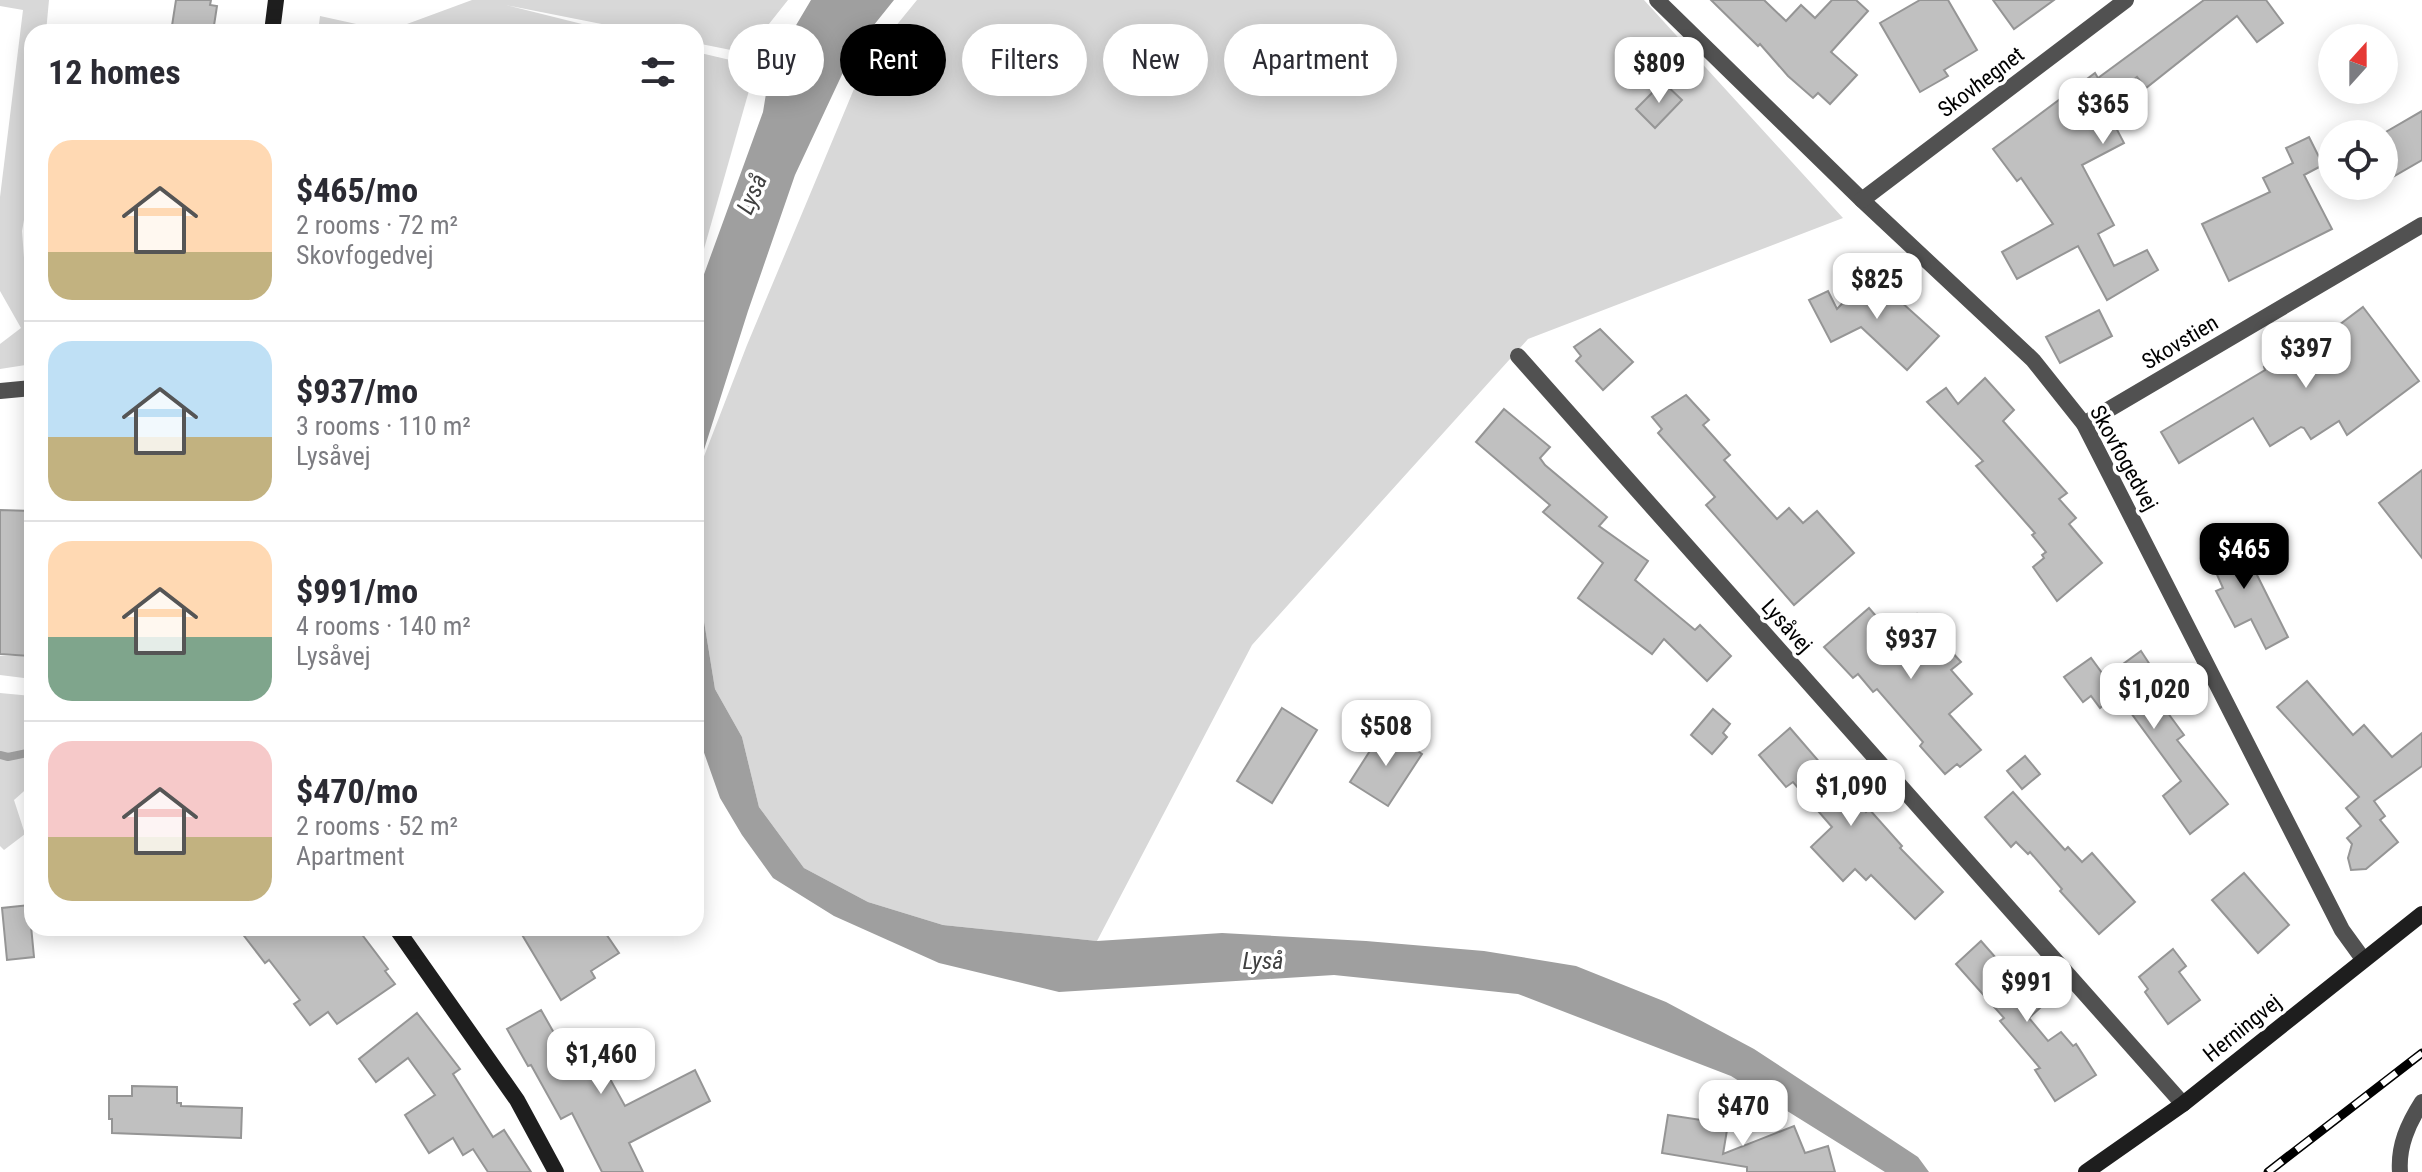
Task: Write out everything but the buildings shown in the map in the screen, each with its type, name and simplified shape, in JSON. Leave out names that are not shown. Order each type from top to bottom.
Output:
[{"type":"street","points":[[273,24],[276,0]]},
{"type":"street","name":"Skovfogedvej","points":[[1657,0],[1862,200],[2033,360],[2084,424],[2342,930],[2363,959]]},
{"type":"street","name":"Skovhegnet","points":[[1862,200],[2126,0]]},
{"type":"street","name":"Skovstien","points":[[2084,424],[2422,225]]},
{"type":"street","name":"Lysåvej","points":[[1518,356],[2183,1104]]},
{"type":"street","points":[[0,391],[24,389]]},
{"type":"street","name":"Herningvej","points":[[2086,1172],[2183,1104],[2422,914]]},
{"type":"street","points":[[402,936],[517,1100],[556,1172]]},
{"type":"street","points":[[2400,1172],[2399,1156],[2409,1123],[2422,1102]]},
{"type":"shaded area","points":[[0,0],[49,0],[47,24],[24,24],[24,365],[0,369],[0,344],[21,328],[0,291],[0,197],[23,10],[0,6]]},
{"type":"shaded area","points":[[472,0],[788,0],[769,24],[728,24],[728,49],[704,45],[704,24],[602,24],[506,5],[582,24],[407,24]]},
{"type":"shaded area","points":[[917,0],[1644,0],[1843,218],[1528,339],[1252,645],[1097,941],[943,925],[868,902],[804,868],[759,807],[742,737],[715,689],[704,621],[704,456],[851,96],[946,96],[946,24],[897,24]]},
{"type":"shaded area","points":[[320,16],[356,24],[319,24]]},
{"type":"shaded area","points":[[704,54],[728,59],[728,96],[747,96],[704,249]]},
{"type":"shaded area","points":[[0,656],[24,656],[24,678],[0,675]]},
{"type":"shaded area","points":[[0,693],[24,695],[24,791],[14,800],[24,835],[4,850],[0,846]]},
{"type":"water","name":"Lyså","points":[[811,0],[894,0],[875,24],[840,24],[840,79],[795,175],[704,450],[704,274],[763,112],[766,96],[824,96],[824,24],[797,24]]},
{"type":"water","name":"Lyså","points":[[704,621],[715,689],[742,737],[759,807],[804,868],[868,902],[943,925],[1097,941],[1222,933],[1484,951],[1576,966],[1666,1002],[1754,1049],[1918,1157],[1929,1172],[1885,1172],[1731,1076],[1518,994],[1334,975],[1059,992],[939,963],[834,916],[773,878],[720,798],[704,753]]},
{"type":"waterway","points":[[0,755],[8,757],[24,754]]},
{"type":"railway","points":[[2268,1172],[2422,1053]]}]
